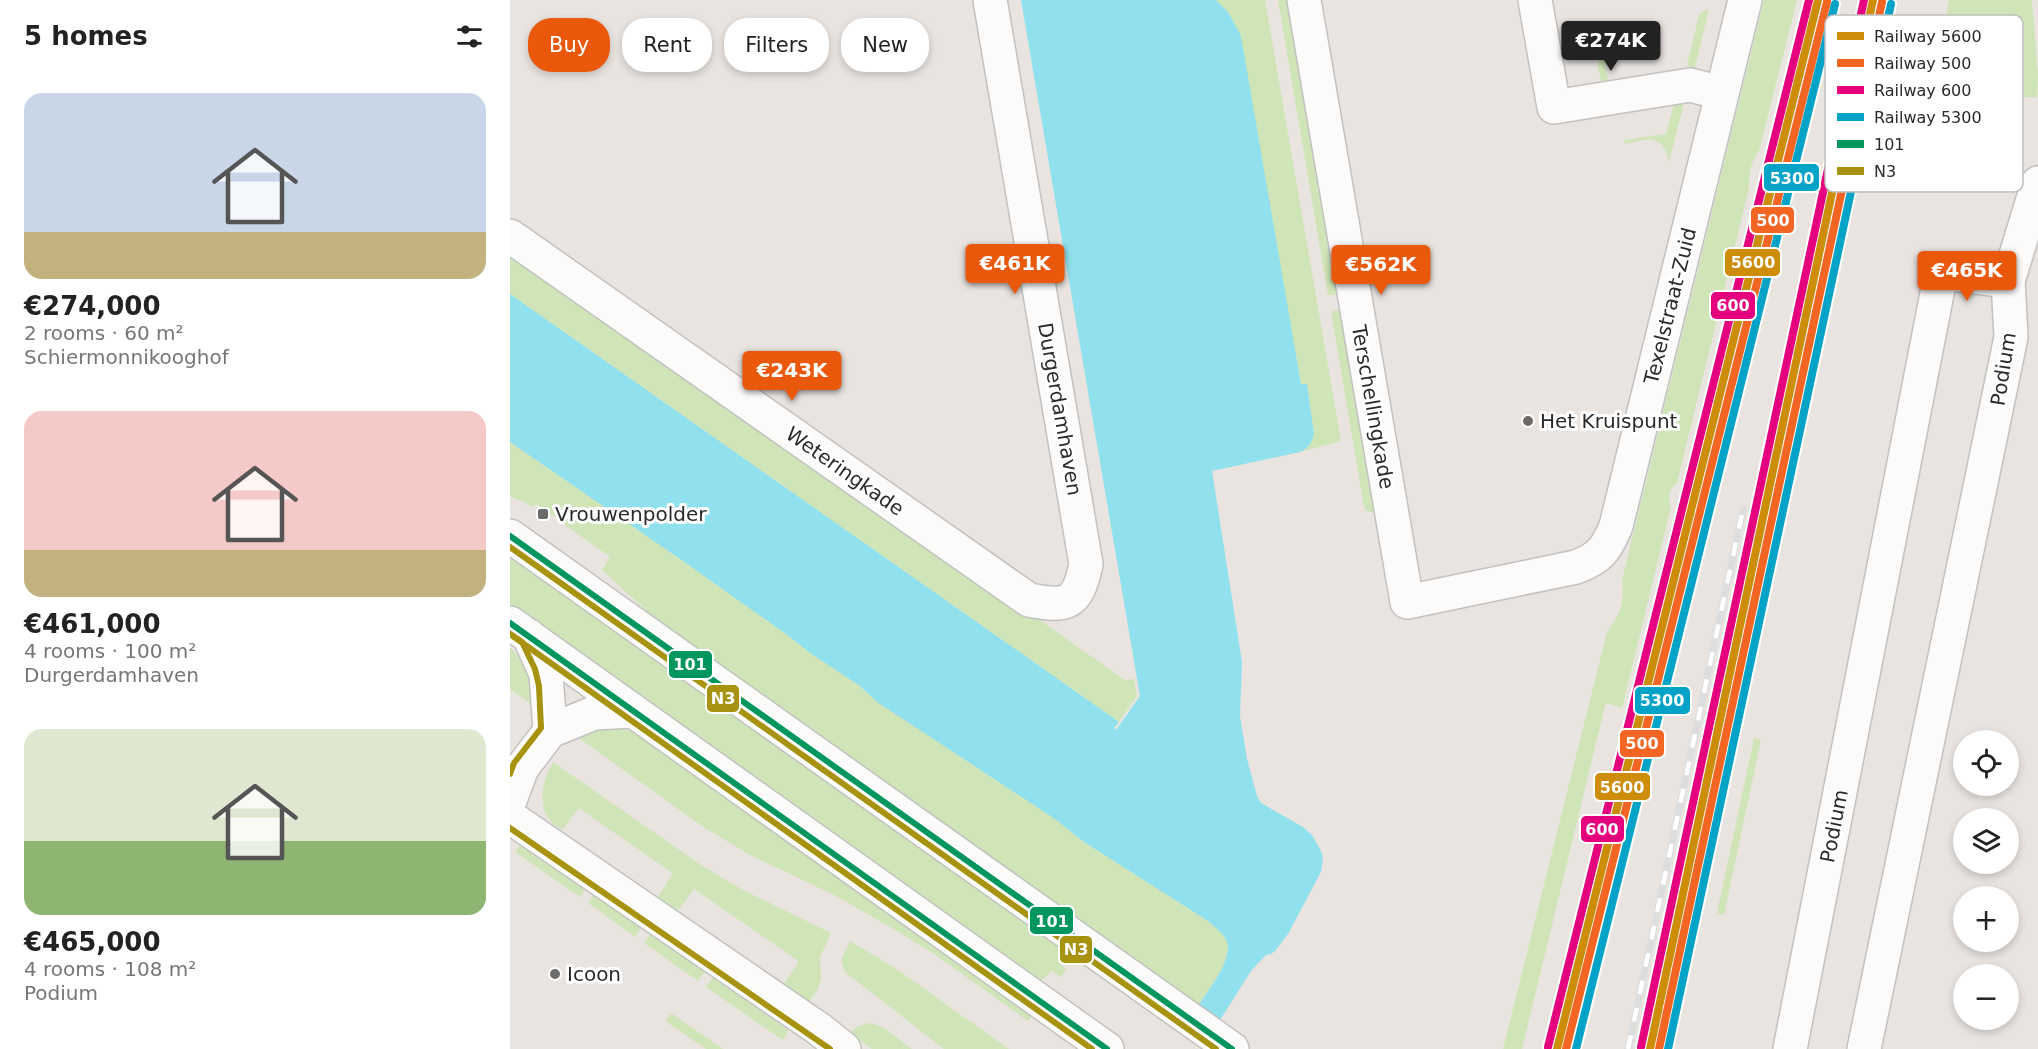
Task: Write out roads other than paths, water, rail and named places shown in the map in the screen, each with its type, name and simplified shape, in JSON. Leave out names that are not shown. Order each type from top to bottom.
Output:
[{"type":"street","name":"Durgerdamhaven","points":[[990,0],[1086,564],[1077,592],[1069,601]]},
{"type":"street","name":"Terschellingkade","points":[[1304,0],[1407,602]]},
{"type":"street","points":[[1536,0],[1554,107],[1690,85],[1722,93]]},
{"type":"street","name":"Texelstraat-Zuid","points":[[1407,602],[1576,567],[1600,555],[1609,542],[1616,526],[1745,0]]},
{"type":"street","points":[[2008,281],[2038,183]]},
{"type":"street","name":"Weteringkade","points":[[510,236],[1029,600],[1058,604],[1069,601]]},
{"type":"street","name":"Podium","points":[[1790,1049],[1941,273],[2008,281],[2012,337],[1864,1049]]},
{"type":"street","points":[[510,536],[1232,1049]]},
{"type":"street","points":[[519,630],[1107,1049]]},
{"type":"street","points":[[519,630],[546,674],[550,731]]},
{"type":"street","points":[[510,800],[522,768],[550,731],[594,713],[633,711]]},
{"type":"street","points":[[510,817],[819,1029],[844,1049]]},
{"type":"water","points":[[1021,0],[1216,0],[1228,12],[1241,36],[1301,384],[1307,384],[1314,434],[1310,444],[1300,452],[1212,471],[1242,662],[1240,716],[1247,759],[1257,796],[1261,803],[1303,827],[1312,835],[1323,859],[1321,872],[1288,934],[1275,951],[1266,955],[1251,971],[1220,1020],[1199,1005],[1219,975],[1228,949],[1224,936],[1208,921],[1084,842],[1055,819],[877,702],[860,686],[510,442],[510,294],[1119,722],[1114,728],[1116,730],[1140,696]]},
{"type":"railway","points":[[1628,1049],[1743,509]]},
{"type":"rail line","name":"600","points":[[1548,1047],[1809,0]]},
{"type":"rail line","name":"5600","points":[[1557,1049],[1818,0]]},
{"type":"rail line","name":"600","points":[[1861,15],[1864,0]]},
{"type":"rail line","name":"5600","points":[[1870,15],[1873,0]]},
{"type":"rail line","name":"500","points":[[1566,1049],[1827,2]]},
{"type":"rail line","name":"500","points":[[1879,15],[1882,2]]},
{"type":"rail line","name":"5300","points":[[1832,15],[1835,4]]},
{"type":"rail line","name":"5300","points":[[1889,15],[1891,4]]},
{"type":"rail line","name":"5300","points":[[1576,1049],[1825,44]]},
{"type":"rail line","name":"600","points":[[1641,1047],[1825,183]]},
{"type":"rail line","name":"5600","points":[[1650,1049],[1832,192]]},
{"type":"rail line","name":"500","points":[[1659,1049],[1842,192]]},
{"type":"rail line","name":"5300","points":[[1668,1049],[1851,192]]},
{"type":"place","name":"Het Kruispunt","points":[[1528,421]]},
{"type":"place","name":"Vrouwenpolder","points":[[543,514]]},
{"type":"place","name":"Icoon","points":[[555,974]]}]
